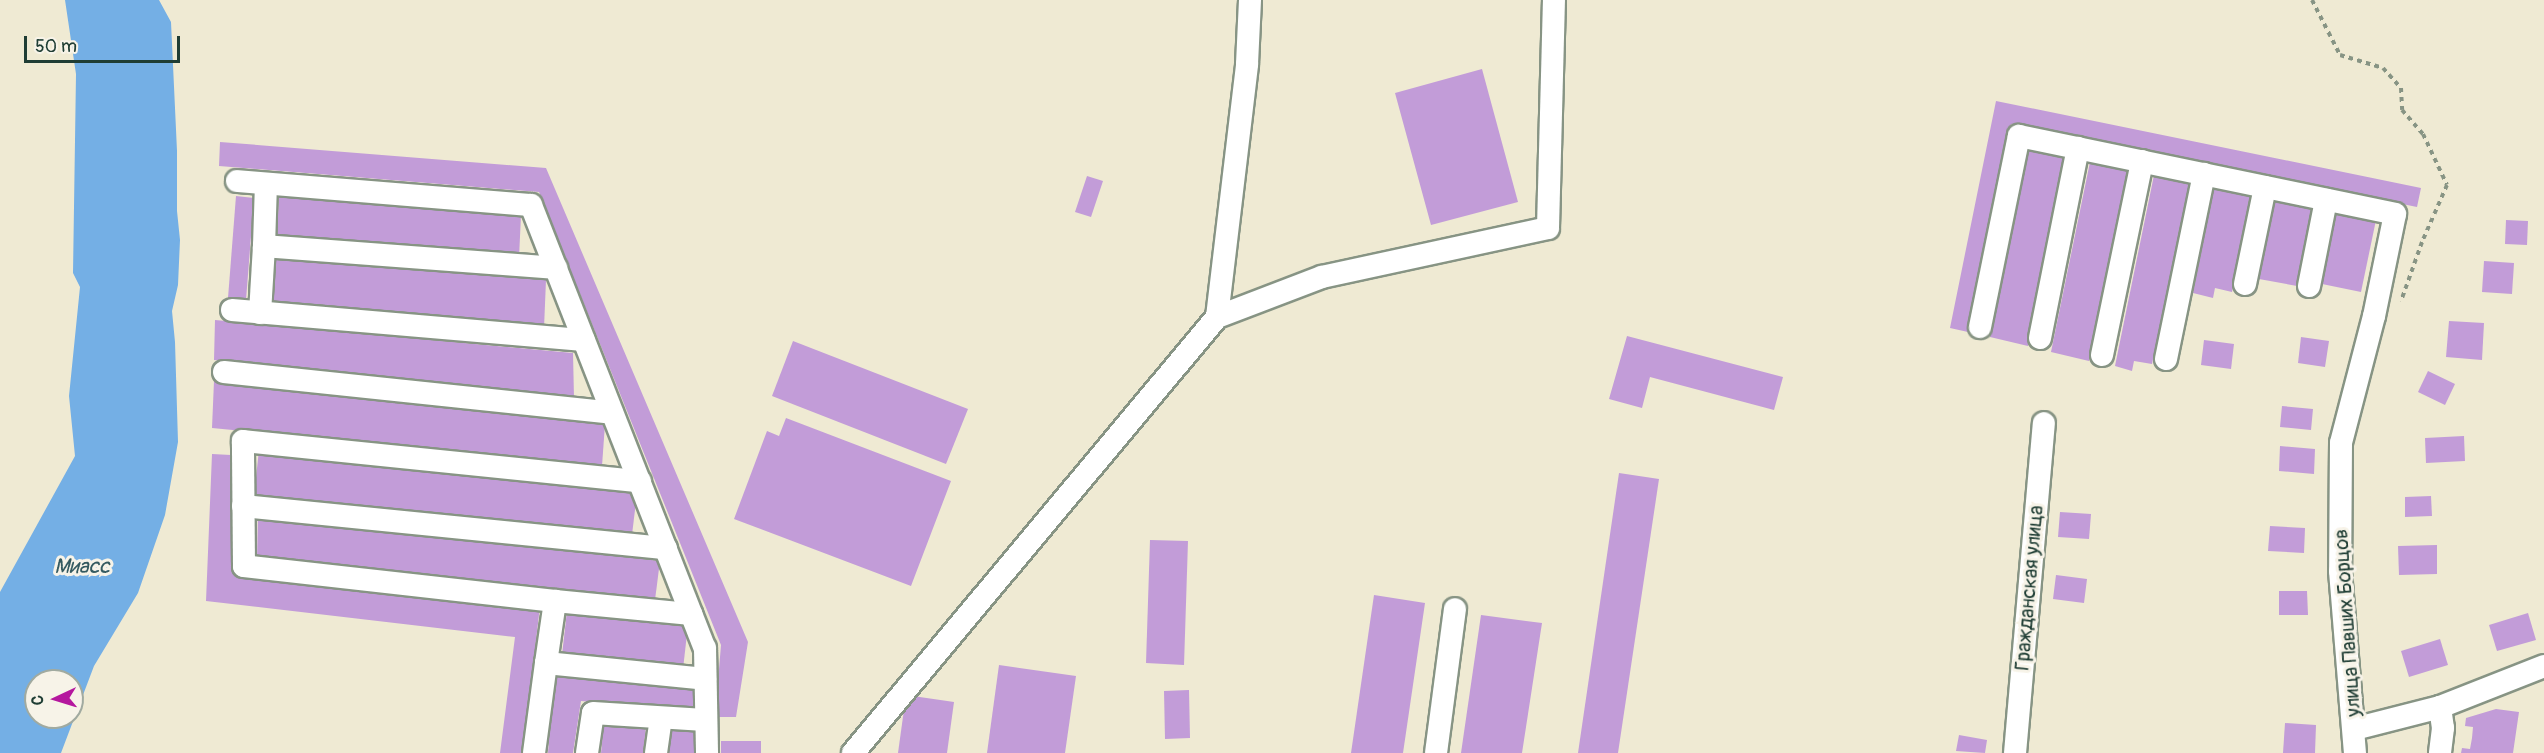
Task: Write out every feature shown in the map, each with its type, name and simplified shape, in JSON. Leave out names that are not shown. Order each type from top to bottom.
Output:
[{"type":"street","points":[[1217,317],[1247,64],[1250,0]]},
{"type":"street","points":[[853,753],[1217,317],[1322,277],[1548,228],[1554,0]]},
{"type":"street","points":[[1980,327],[2019,136],[2326,200],[2309,286]]},
{"type":"street","points":[[2040,338],[2078,148]]},
{"type":"street","points":[[2103,355],[2142,161]]},
{"type":"street","points":[[2166,359],[2204,174]]},
{"type":"street","points":[[237,182],[531,205],[705,648],[707,753]]},
{"type":"street","points":[[260,313],[266,184]]},
{"type":"street","points":[[2245,284],[2265,187]]},
{"type":"street","name":"улица Павших Борцов","points":[[2326,200],[2395,214],[2374,316],[2341,443],[2340,571],[2355,753]]},
{"type":"street","points":[[264,246],[556,268]]},
{"type":"street","points":[[232,310],[584,340]]},
{"type":"street","points":[[224,372],[612,413]]},
{"type":"street","name":"Гражданская улица","points":[[2015,753],[2044,423]]},
{"type":"street","points":[[640,481],[243,441],[244,566],[691,614]]},
{"type":"street","points":[[243,506],[666,548]]},
{"type":"street","points":[[534,753],[555,601]]},
{"type":"street","points":[[1436,753],[1455,609]]},
{"type":"street","points":[[546,663],[705,679]]},
{"type":"street","points":[[2354,729],[2440,707],[2543,670]]},
{"type":"street","points":[[2440,707],[2444,728],[2440,753]]},
{"type":"street","points":[[586,753],[593,713],[705,720]]},
{"type":"street","points":[[656,753],[661,718]]},
{"type":"path","points":[[2312,0],[2340,55],[2383,68],[2402,88],[2402,110],[2423,134],[2447,184],[2422,242],[2395,318],[2374,316]]},
{"type":"water","name":"Миасс","points":[[65,0],[159,0],[171,22],[177,151],[177,211],[180,240],[178,285],[172,311],[178,442],[165,515],[138,593],[94,666],[84,692],[84,669],[24,669],[24,729],[70,729],[61,753],[0,753],[0,592],[75,456],[69,396],[80,287],[73,273],[76,74]]},
{"type":"building","points":[[1482,69],[1518,202],[1431,225],[1395,93]]},
{"type":"building","points":[[1996,101],[2421,188],[2417,207],[2011,124],[1968,332],[1950,328]]},
{"type":"building","points":[[220,142],[546,168],[748,642],[736,717],[715,717],[721,645],[539,192],[219,166]]},
{"type":"building","points":[[2029,149],[2066,157],[2028,346],[1990,337]]},
{"type":"building","points":[[2090,162],[2129,170],[2089,361],[2051,352]]},
{"type":"building","points":[[2154,175],[2190,182],[2152,364],[2134,361],[2132,371],[2115,366]]},
{"type":"building","points":[[1087,176],[1103,181],[1091,217],[1075,212]]},
{"type":"building","points":[[2214,187],[2252,195],[2232,292],[2215,288],[2213,298],[2193,293]]},
{"type":"building","points":[[279,195],[521,215],[519,258],[277,236]]},
{"type":"building","points":[[236,196],[254,198],[246,300],[228,298]]},
{"type":"building","points":[[2275,200],[2313,208],[2297,286],[2259,279]]},
{"type":"building","points":[[2336,212],[2376,220],[2361,292],[2322,284]]},
{"type":"building","points":[[2506,220],[2528,221],[2527,245],[2505,244]]},
{"type":"building","points":[[271,259],[546,280],[544,328],[269,304]]},
{"type":"building","points":[[2484,261],[2514,263],[2512,294],[2482,292]]},
{"type":"building","points":[[215,320],[573,353],[574,398],[214,360]]},
{"type":"building","points":[[2449,321],[2484,323],[2482,360],[2446,357]]},
{"type":"building","points":[[1627,336],[1783,377],[1774,410],[1650,377],[1642,408],[1609,399]]},
{"type":"building","points":[[2301,337],[2329,341],[2325,367],[2298,363]]},
{"type":"building","points":[[2204,340],[2234,344],[2231,369],[2201,365]]},
{"type":"building","points":[[793,341],[968,409],[946,464],[772,396]]},
{"type":"building","points":[[2428,371],[2455,384],[2445,405],[2418,392]]},
{"type":"building","points":[[214,381],[605,424],[602,466],[212,428]]},
{"type":"building","points":[[2282,406],[2313,409],[2311,430],[2280,427]]},
{"type":"building","points":[[786,418],[951,481],[911,586],[734,519],[767,431],[779,436]]},
{"type":"building","points":[[2464,436],[2465,461],[2426,463],[2425,438]]},
{"type":"building","points":[[2280,446],[2315,449],[2314,474],[2279,471]]},
{"type":"building","points":[[259,450],[637,493],[632,535],[254,495]]},
{"type":"building","points":[[212,454],[231,455],[237,577],[540,606],[523,753],[500,753],[515,637],[206,601]]},
{"type":"building","points":[[1619,473],[1659,479],[1618,753],[1578,753]]},
{"type":"building","points":[[2431,496],[2432,516],[2405,517],[2405,497]]},
{"type":"building","points":[[2060,512],[2091,514],[2089,539],[2058,537]]},
{"type":"building","points":[[258,515],[660,561],[655,600],[257,558]]},
{"type":"building","points":[[2270,526],[2305,528],[2304,553],[2268,551]]},
{"type":"building","points":[[1150,540],[1188,541],[1184,665],[1146,663]]},
{"type":"building","points":[[2437,545],[2437,574],[2399,575],[2398,546]]},
{"type":"building","points":[[2056,575],[2087,579],[2084,603],[2053,599]]},
{"type":"building","points":[[2279,591],[2307,591],[2308,615],[2279,615]]},
{"type":"building","points":[[1374,595],[1425,603],[1403,753],[1351,753]]},
{"type":"building","points":[[567,611],[688,625],[683,669],[562,655]]},
{"type":"building","points":[[2528,613],[2536,640],[2497,651],[2489,625]]},
{"type":"building","points":[[1481,615],[1542,623],[1522,753],[1461,753]]},
{"type":"building","points":[[2440,639],[2448,665],[2409,677],[2401,651]]},
{"type":"building","points":[[999,665],[1076,676],[1065,753],[987,753]]},
{"type":"building","points":[[554,675],[694,689],[694,711],[581,701],[573,753],[548,753]]},
{"type":"building","points":[[1189,690],[1190,738],[1165,739],[1164,691]]},
{"type":"building","points":[[906,695],[954,702],[947,753],[898,753]]},
{"type":"building","points":[[2496,709],[2519,712],[2513,753],[2461,753],[2462,748],[2470,749],[2472,738],[2473,727],[2465,726],[2466,718]]},
{"type":"building","points":[[604,721],[646,727],[643,753],[601,753]]},
{"type":"building","points":[[2285,723],[2316,725],[2315,753],[2283,753]]},
{"type":"building","points":[[672,724],[698,727],[695,753],[669,753]]},
{"type":"building","points":[[1959,735],[1987,740],[1985,753],[1956,751]]},
{"type":"building","points":[[721,741],[761,741],[761,753],[721,753]]}]
